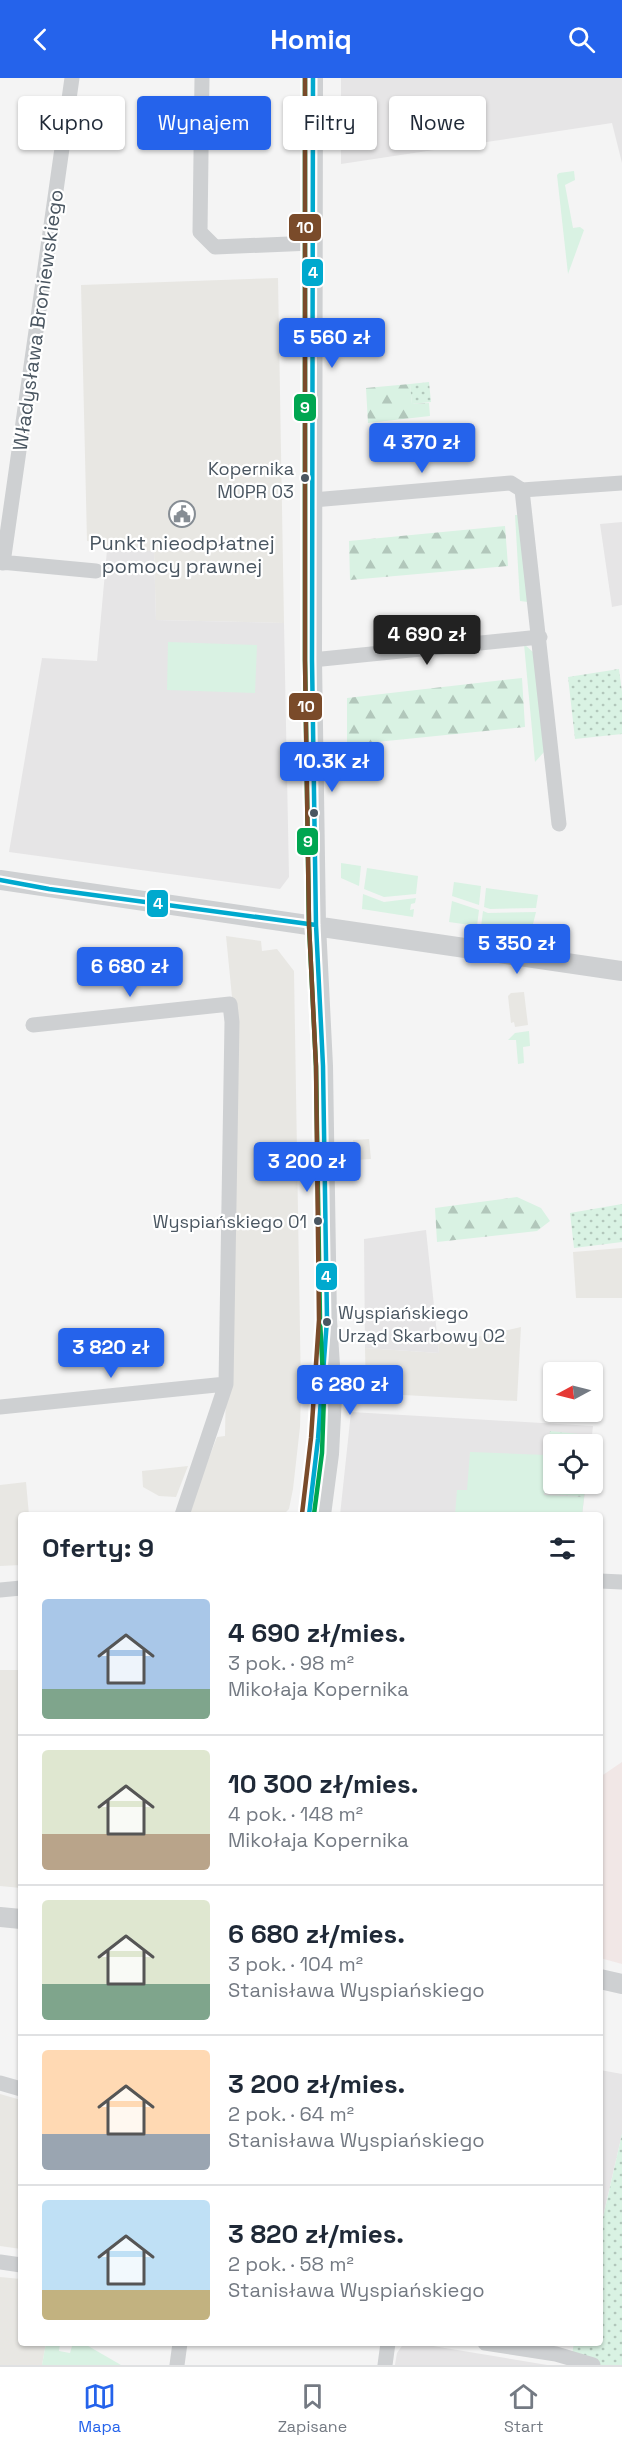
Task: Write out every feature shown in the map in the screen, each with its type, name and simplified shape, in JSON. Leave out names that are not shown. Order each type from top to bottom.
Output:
[{"type":"street","name":"Władysława Broniewskiego","points":[[2,563],[72,78]]},
{"type":"street","points":[[202,78],[200,232],[214,248],[312,243]]},
{"type":"street","points":[[313,78],[312,660],[316,925],[323,1066],[327,1320],[332,1396],[329,1454],[321,1512]]},
{"type":"street","points":[[313,500],[511,483],[522,490],[622,483]]},
{"type":"street","points":[[522,490],[559,824]]},
{"type":"street","points":[[2,563],[96,571]]},
{"type":"street","points":[[312,660],[540,637]]},
{"type":"street","points":[[0,880],[49,889],[316,925],[622,971]]},
{"type":"street","points":[[33,1025],[230,1004],[232,1022],[226,1384],[183,1512]]},
{"type":"street","points":[[309,1512],[318,1439],[327,1320]]},
{"type":"street","points":[[0,1407],[226,1384]]},
{"type":"street","points":[[603,1581],[622,1582]]},
{"type":"street","points":[[0,1590],[18,1588]]},
{"type":"street","points":[[0,1917],[18,1918]]},
{"type":"street","points":[[603,1979],[622,1984]]},
{"type":"street","points":[[0,2084],[18,2088]]},
{"type":"street","points":[[0,2262],[18,2265]]},
{"type":"street","points":[[177,2365],[180,2346]]},
{"type":"street","points":[[385,2365],[388,2346]]},
{"type":"street","points":[[504,2346],[556,2354],[592,2365]]},
{"type":"shaded area","points":[[341,78],[622,78],[622,163],[612,123],[486,142],[486,96],[389,96],[389,150],[434,150],[341,164],[341,150],[377,150],[377,96],[341,96]]},
{"type":"shaded area","points":[[278,278],[284,623],[156,620],[154,551],[107,550],[101,543],[87,541],[81,285]]},
{"type":"shaded area","points":[[622,522],[622,605],[612,607],[600,524]]},
{"type":"shaded area","points":[[107,550],[154,551],[156,620],[284,623],[289,877],[280,889],[9,852],[42,658],[97,661]]},
{"type":"shaded area","points":[[226,936],[261,941],[262,951],[277,949],[294,971],[301,1393],[300,1427],[293,1489],[289,1509],[286,1512],[188,1512],[217,1437],[225,1436],[233,1007]]},
{"type":"shaded area","points":[[524,992],[528,1025],[515,1027],[514,1022],[511,1023],[508,996],[511,993]]},
{"type":"shaded area","points":[[369,1139],[371,1159],[354,1160],[353,1140]]},
{"type":"shaded area","points":[[426,1230],[439,1353],[365,1348],[364,1239]]},
{"type":"shaded area","points":[[622,1248],[622,1298],[576,1298],[573,1252]]},
{"type":"shaded area","points":[[521,1327],[517,1401],[366,1393],[365,1348],[439,1353],[438,1342],[463,1340]]},
{"type":"shaded area","points":[[351,1412],[593,1426],[592,1434],[543,1434],[543,1494],[585,1494],[582,1512],[340,1512]]},
{"type":"shaded area","points":[[188,1466],[176,1497],[159,1496],[143,1487],[142,1471]]},
{"type":"shaded area","points":[[26,1482],[29,1512],[18,1512],[18,1565],[0,1566],[0,1485]]},
{"type":"shaded area","points":[[0,1670],[18,1670],[18,1888],[0,1886]]},
{"type":"shaded area","points":[[622,1762],[622,1964],[603,1959],[603,1775]]},
{"type":"shaded area","points":[[603,2071],[622,2074],[622,2134],[603,2217]]},
{"type":"shaded area","points":[[0,2094],[18,2099],[18,2249],[0,2246]]},
{"type":"shaded area","points":[[0,2277],[18,2279],[18,2346],[45,2346],[42,2365],[0,2365]]},
{"type":"shaded area","points":[[402,2346],[433,2346],[547,2365],[395,2365],[397,2353]]},
{"type":"green space","points":[[574,171],[575,180],[565,185],[573,228],[580,227],[584,230],[568,274],[557,175]]},
{"type":"green space","points":[[429,382],[431,402],[412,404],[410,384]]},
{"type":"green space","points":[[410,384],[412,404],[429,403],[430,416],[368,423],[366,388]]},
{"type":"green space","points":[[515,515],[519,515],[528,602],[520,601]]},
{"type":"green space","points":[[505,526],[508,566],[350,580],[349,541]]},
{"type":"green space","points":[[168,642],[257,645],[255,693],[167,690]]},
{"type":"green space","points":[[524,644],[534,653],[544,752],[535,762]]},
{"type":"green space","points":[[619,669],[622,692],[622,734],[575,739],[568,677]]},
{"type":"green space","points":[[522,678],[525,727],[347,745],[347,698]]},
{"type":"green space","points":[[341,863],[361,866],[359,886],[341,878]]},
{"type":"green space","points":[[367,868],[418,876],[416,894],[384,897],[364,889]]},
{"type":"green space","points":[[454,882],[481,886],[479,905],[452,896]]},
{"type":"green space","points":[[486,888],[538,895],[536,908],[490,909],[484,907]]},
{"type":"green space","points":[[363,894],[384,902],[416,898],[410,910],[414,909],[413,917],[362,909]]},
{"type":"green space","points":[[452,901],[479,910],[477,926],[449,922]]},
{"type":"green space","points":[[483,911],[488,913],[536,912],[529,934],[481,927]]},
{"type":"green space","points":[[529,1031],[530,1046],[523,1047],[524,1063],[518,1064],[516,1040],[508,1040],[515,1033]]},
{"type":"green space","points":[[517,1197],[541,1208],[550,1221],[537,1231],[437,1242],[435,1208]]},
{"type":"green space","points":[[622,1204],[622,1242],[574,1248],[570,1213]]},
{"type":"green space","points":[[550,1431],[579,1434],[550,1434]]},
{"type":"green space","points":[[470,1452],[543,1455],[543,1494],[584,1497],[582,1512],[455,1512],[457,1490],[467,1490]]},
{"type":"green space","points":[[554,1494],[584,1494],[584,1497]]},
{"type":"green space","points":[[622,2134],[622,2365],[570,2365],[573,2346],[603,2346],[603,2218]]},
{"type":"green space","points":[[45,2346],[60,2346],[59,2351],[70,2353],[72,2346],[88,2346],[121,2365],[42,2365]]},
{"type":"transit line","name":"9","points":[[305,78],[305,660],[309,925],[316,1066],[320,1320],[324,1396],[322,1453],[314,1512]]},
{"type":"transit line","name":"10","points":[[302,1512],[311,1438],[319,1320],[316,1066],[309,925],[305,660],[305,78]]},
{"type":"transit line","name":"4","points":[[309,1512],[318,1439],[327,1320],[323,1066],[316,925],[312,660],[313,78]]},
{"type":"transit line","name":"4","points":[[0,880],[49,889],[316,925]]},
{"type":"place","name":"Kopernika MOPR 03","points":[[305,478]]},
{"type":"place","name":"Punkt nieodpłatnej pomocy prawnej","points":[[182,514]]},
{"type":"place","name":"Wyspiańskiego 01","points":[[318,1221]]},
{"type":"place","name":"Wyspiańskiego Urząd Skarbowy 02","points":[[327,1322]]}]
